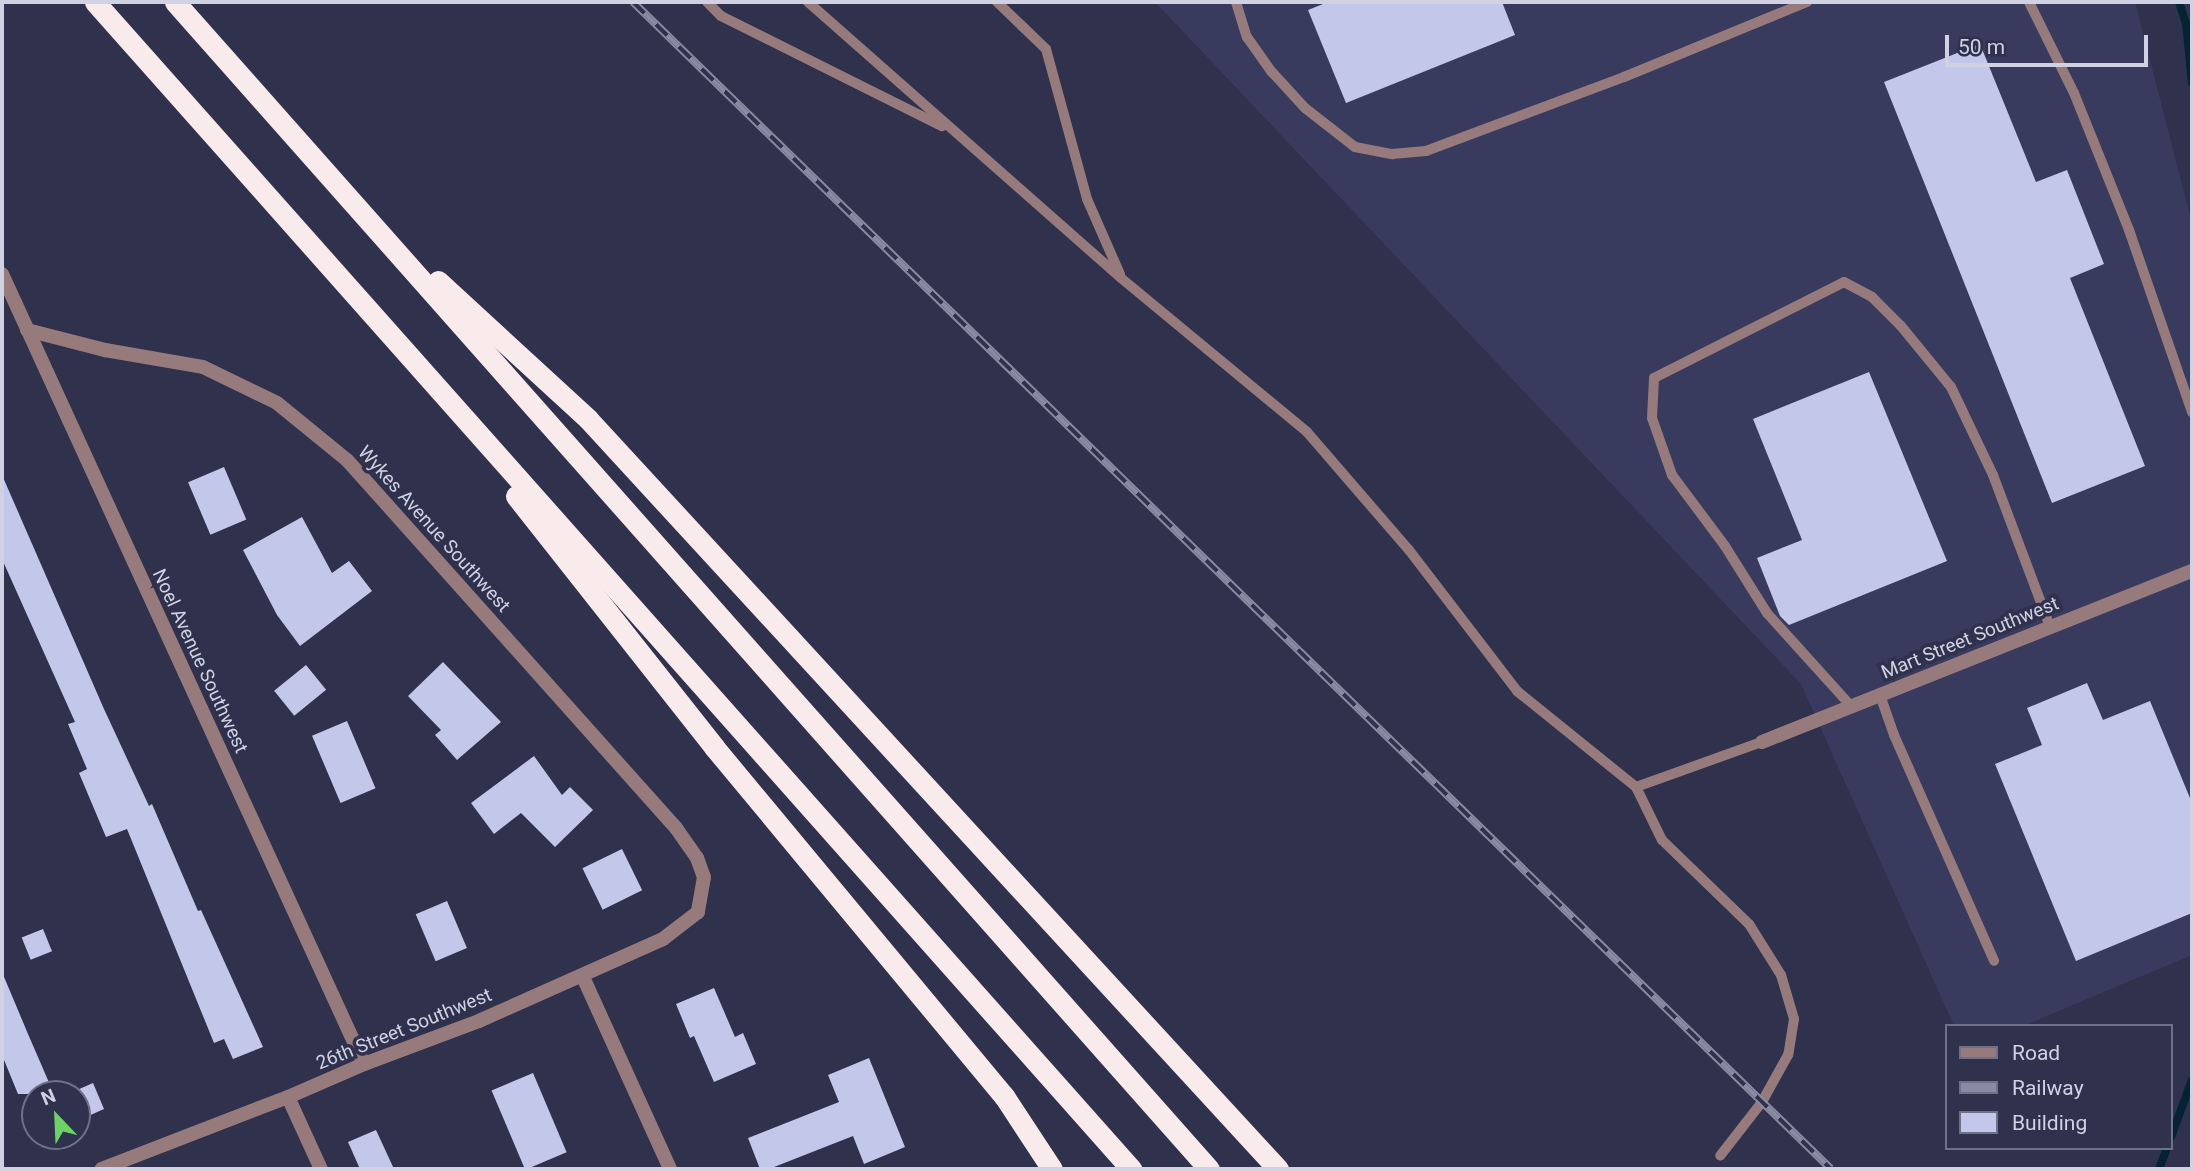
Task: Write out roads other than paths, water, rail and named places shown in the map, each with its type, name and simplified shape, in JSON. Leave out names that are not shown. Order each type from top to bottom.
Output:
[{"type":"highway","points":[[95,2],[1130,1169]]},
{"type":"highway","points":[[175,2],[1209,1169]]},
{"type":"highway","points":[[363,215],[588,419],[1278,1169]]},
{"type":"highway","points":[[382,327],[714,747],[997,1087],[1052,1169]]},
{"type":"street","name":"Noel Avenue Southwest","points":[[2,274],[364,1064]]},
{"type":"street","name":"Wykes Avenue Southwest","points":[[27,330],[105,350],[203,367],[276,403],[347,460],[676,828],[697,858],[704,877],[702,898]]},
{"type":"street","name":"Mart Street Southwest","points":[[1762,742],[2192,571]]},
{"type":"street","name":"26th Street Southwest","points":[[102,1169],[479,1021],[583,977],[663,939],[698,912],[702,898]]},
{"type":"street","points":[[583,977],[670,1169]]},
{"type":"street","points":[[288,1097],[321,1169]]},
{"type":"lane","points":[[708,2],[721,16],[957,133]]},
{"type":"lane","points":[[808,2],[1121,278],[1307,432],[1409,550],[1517,691],[1636,787],[1662,840],[1749,925],[1781,975],[1794,1019],[1788,1055],[1762,1102],[1720,1156]]},
{"type":"lane","points":[[997,2],[1046,49],[1087,199],[1121,278]]},
{"type":"lane","points":[[1236,2],[1247,37],[1271,71],[1305,108],[1354,147],[1392,155],[1439,146],[1624,77],[1807,2]]},
{"type":"lane","points":[[2029,2],[2074,93],[2129,230],[2192,412]]},
{"type":"lane","points":[[1851,706],[1767,613],[1725,546],[1672,475],[1652,418],[1654,378],[1844,282],[1872,297],[1901,326],[1951,387],[1993,475],[2050,627]]},
{"type":"lane","points":[[1880,695],[1894,735],[1994,961]]},
{"type":"lane","points":[[1636,787],[1762,742]]},
{"type":"waterway","points":[[2179,2],[2186,23],[2192,83]]},
{"type":"waterway","points":[[2173,1132],[2192,1080]]},
{"type":"waterway","points":[[2159,1169],[2166,1150]]},
{"type":"railway","points":[[633,2],[1831,1169]]}]
